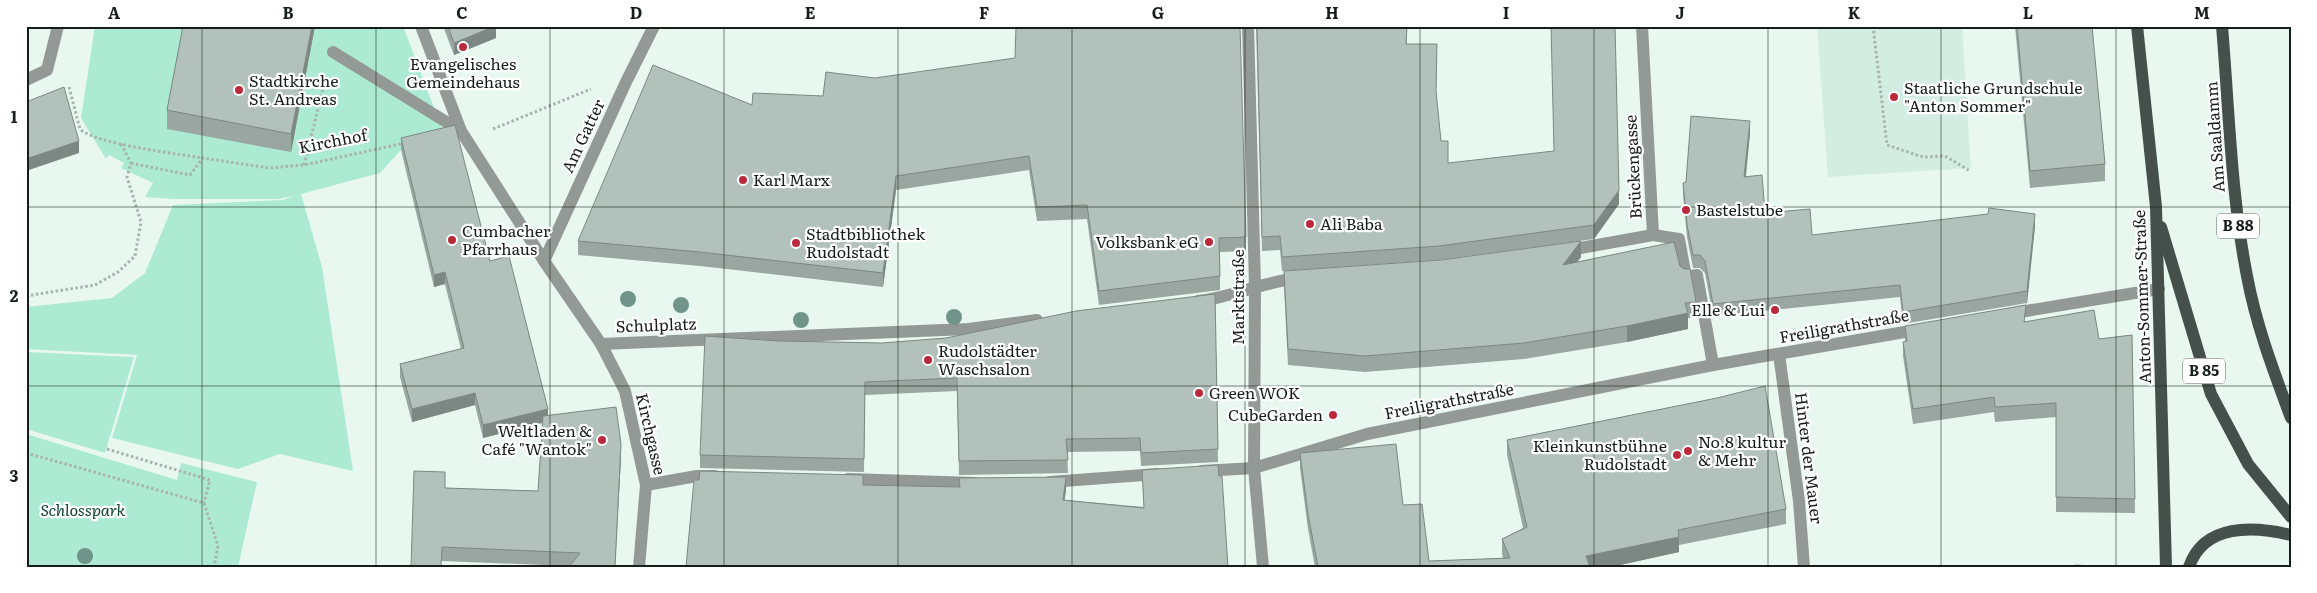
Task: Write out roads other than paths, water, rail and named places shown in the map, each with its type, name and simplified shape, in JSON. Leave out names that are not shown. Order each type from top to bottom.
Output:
[{"type":"main road","name":"Anton-Sommer-Straße","points":[[2137,26],[2156,207],[2166,567]]},
{"type":"main road","name":"Am Saaldamm","points":[[2222,26],[2238,221],[2247,277],[2259,325],[2291,418]]},
{"type":"main road","name":"B 85","points":[[2156,207],[2211,394],[2248,464],[2291,517]]},
{"type":"main road","points":[[2189,567],[2201,545],[2218,534],[2231,530],[2256,528],[2291,535]]},
{"type":"street","points":[[26,80],[47,70],[58,26]]},
{"type":"street","points":[[421,26],[463,133]]},
{"type":"street","name":"Am Gatter","points":[[544,261],[626,82],[654,26]]},
{"type":"street","name":"Marktstraße","points":[[1248,26],[1255,286],[1254,468],[1263,567]]},
{"type":"street","name":"Brückengasse","points":[[1547,254],[1653,235],[1642,26]]},
{"type":"street","points":[[333,52],[463,133]]},
{"type":"street","name":"Schulplatz","points":[[463,133],[544,261],[601,344],[968,329],[1046,319]]},
{"type":"street","points":[[1653,235],[1679,240],[1686,277],[1697,275],[1713,365]]},
{"type":"street","points":[[1182,303],[1221,298],[1282,279],[1312,277]]},
{"type":"street","points":[[1993,317],[2159,289]]},
{"type":"street","name":"Freiligrathstraße","points":[[1188,472],[1254,468],[1367,434],[1713,365],[1935,327]]},
{"type":"street","name":"Kirchgasse","points":[[601,344],[625,391],[646,485],[639,567]]},
{"type":"street","name":"Hinter der Mauer","points":[[1779,354],[1800,501],[1804,567]]},
{"type":"street","points":[[1036,483],[1169,473]]},
{"type":"street","points":[[646,485],[698,476],[727,476]]},
{"type":"street","points":[[836,479],[990,483]]},
{"type":"place","name":"Evangelisches Gemeindehaus","points":[[463,47]]},
{"type":"place","name":"Stadtkirche St. Andreas","points":[[239,90]]},
{"type":"place","name":"Staatliche Grundschule \"Anton Sommer\"","points":[[1894,97]]},
{"type":"place","name":"Karl Marx","points":[[743,180]]},
{"type":"place","name":"Bastelstube","points":[[1686,210]]},
{"type":"place","name":"Ali Baba","points":[[1310,224]]},
{"type":"place","name":"Cumbacher Pfarrhaus","points":[[452,240]]},
{"type":"place","name":"Volksbank eG","points":[[1209,242]]},
{"type":"place","name":"Stadtbibliothek Rudolstadt","points":[[796,243]]},
{"type":"place","name":"Elle & Lui","points":[[1775,310]]},
{"type":"place","name":"Rudolstädter Waschsalon","points":[[928,360]]},
{"type":"place","name":"Green WOK","points":[[1199,393]]},
{"type":"place","name":"CubeGarden","points":[[1333,415]]},
{"type":"place","name":"Weltladen & Café \"Wantok\"","points":[[602,440]]},
{"type":"place","name":"No.8 kultur & Mehr","points":[[1688,451]]},
{"type":"place","name":"Kleinkunstbühne Rudolstadt","points":[[1677,455]]},
{"type":"park label","name":"Schlosspark","points":[[83,510]]}]
